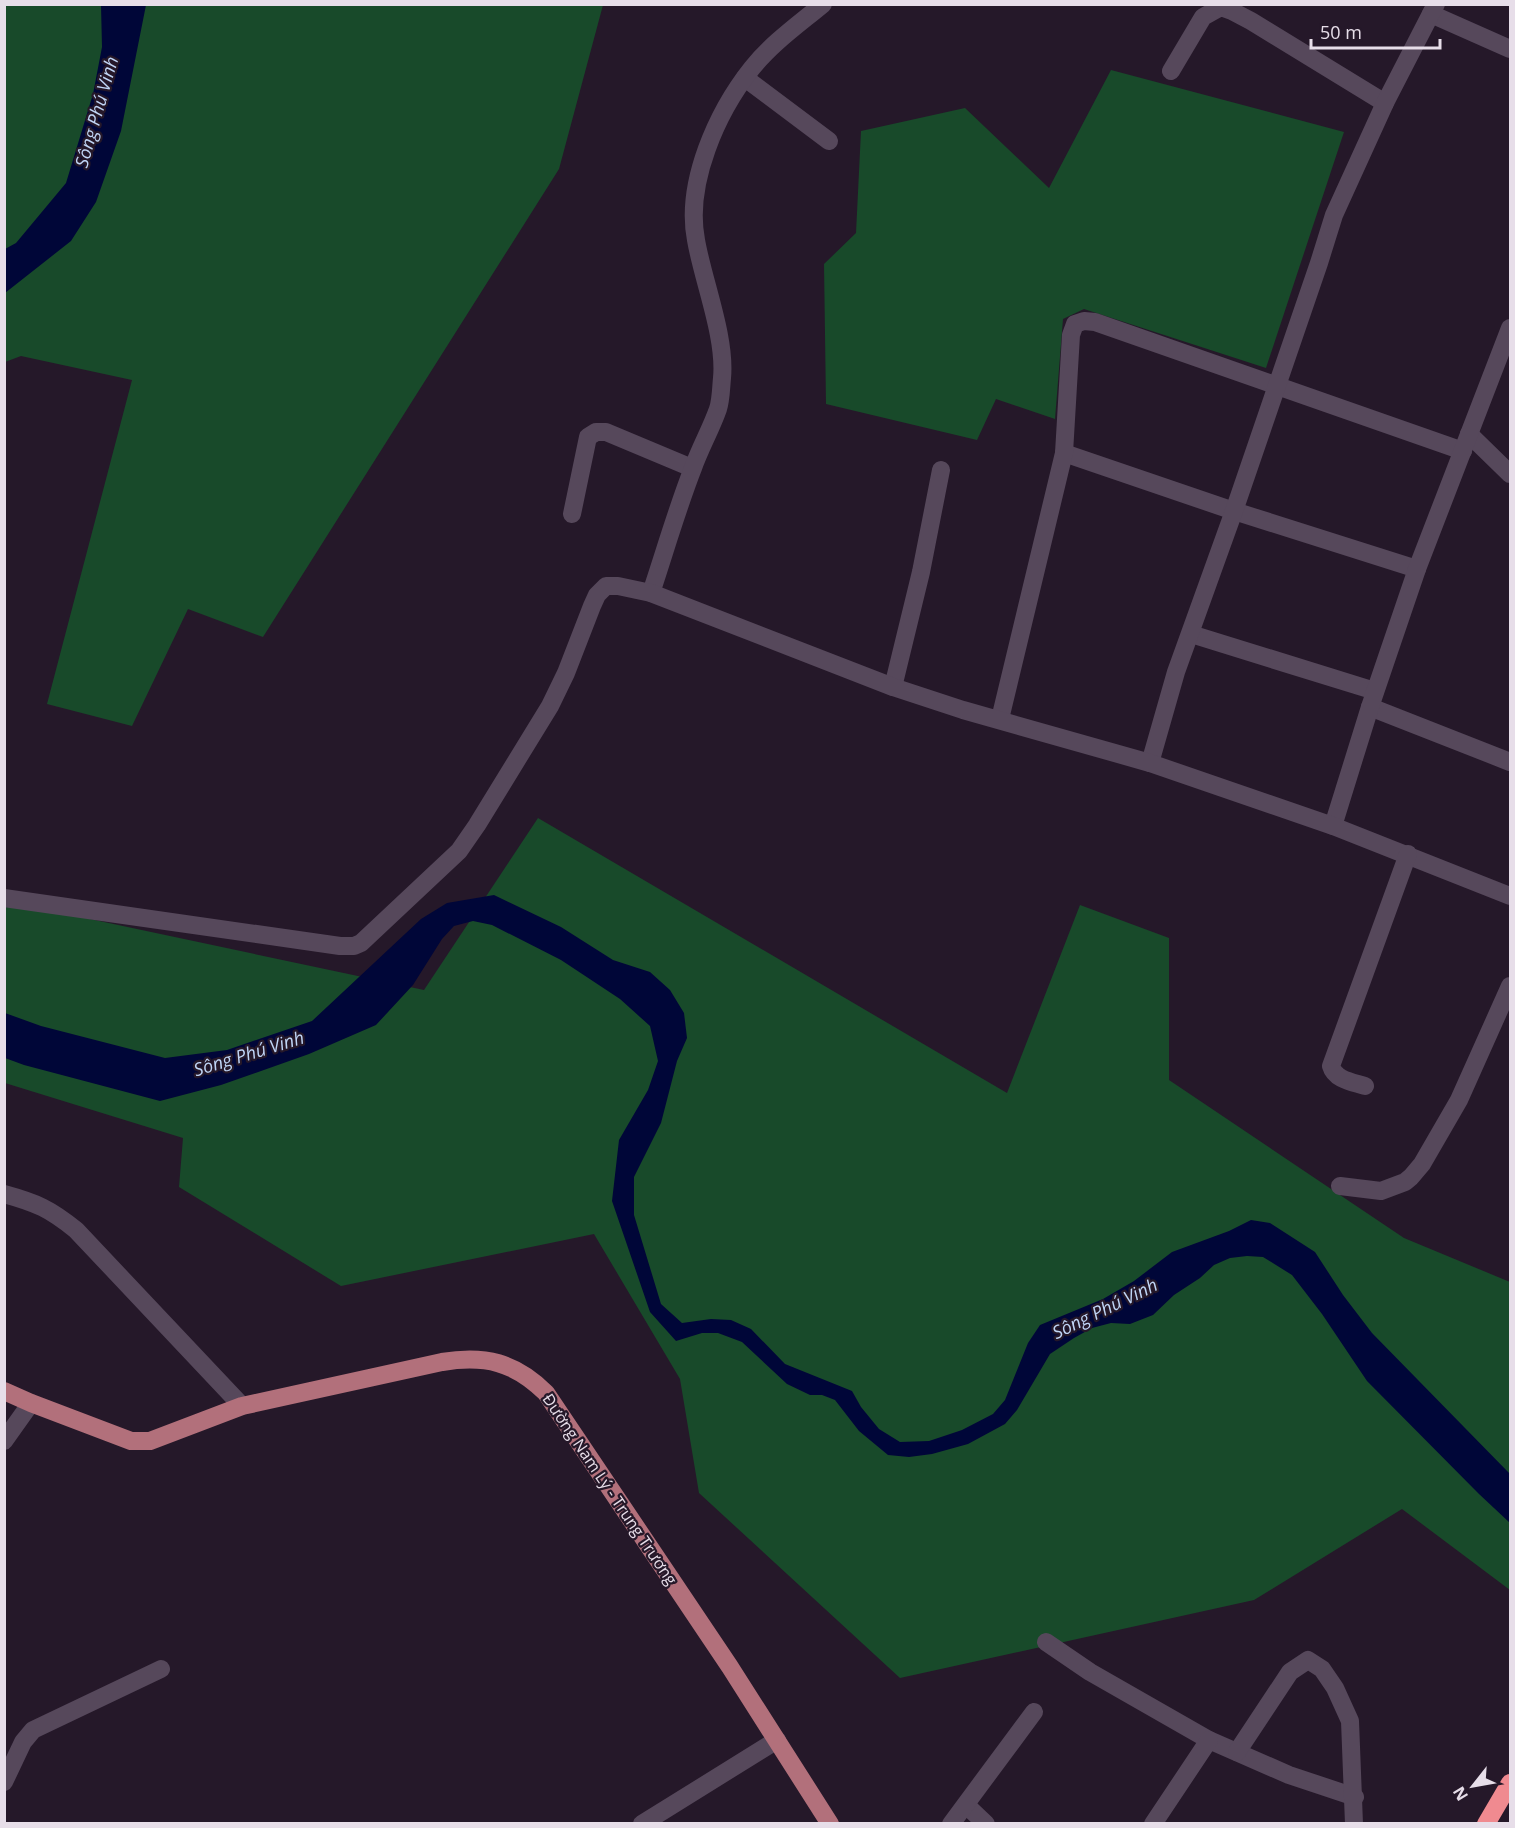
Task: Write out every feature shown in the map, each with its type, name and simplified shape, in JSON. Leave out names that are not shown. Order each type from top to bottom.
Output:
[{"type":"highway","points":[[1486,1824],[1510,1784]]},
{"type":"main road","name":"Đường Nam Lý - Trung Trương","points":[[4,1391],[131,1441],[139,1442],[150,1441],[242,1406],[457,1360],[487,1360],[525,1374],[546,1393],[724,1657],[830,1824]]},
{"type":"street","points":[[651,593],[692,468],[719,408],[723,376],[722,354],[695,239],[694,197],[716,125],[752,67],[779,40],[823,4]]},
{"type":"street","points":[[1171,71],[1203,17],[1221,8],[1251,21],[1385,103]]},
{"type":"street","points":[[1150,763],[1176,672],[1234,511],[1334,215],[1385,103],[1433,9],[1510,50]]},
{"type":"street","points":[[745,78],[829,141]]},
{"type":"street","points":[[1000,719],[1064,453],[1071,335],[1075,324],[1084,321],[1095,322],[1276,385],[1466,443],[1510,474]]},
{"type":"street","points":[[1333,826],[1372,699],[1417,569],[1510,328]]},
{"type":"street","points":[[572,514],[588,437],[596,432],[606,432],[692,468]]},
{"type":"street","points":[[1064,453],[1234,511],[1417,569]]},
{"type":"street","points":[[893,687],[921,572],[941,470]]},
{"type":"street","points":[[4,898],[340,946],[354,946],[361,943],[459,851],[477,825],[550,705],[566,673],[597,595],[606,586],[618,586],[651,593],[893,687],[1150,763],[1333,826],[1510,896]]},
{"type":"street","points":[[1191,634],[1372,699],[1510,762]]},
{"type":"street","points":[[1365,1086],[1337,1076],[1331,1066],[1408,854]]},
{"type":"street","points":[[1340,1186],[1381,1191],[1405,1182],[1411,1177],[1422,1164],[1460,1100],[1510,986]]},
{"type":"street","points":[[4,1194],[46,1208],[76,1230],[242,1406]]},
{"type":"street","points":[[4,1441],[31,1403]]},
{"type":"street","points":[[1046,1642],[1090,1672],[1209,1740],[1289,1775],[1355,1797]]},
{"type":"street","points":[[1237,1752],[1290,1672],[1308,1660],[1322,1669],[1335,1688],[1350,1721],[1355,1797],[1354,1824]]},
{"type":"street","points":[[4,1782],[23,1742],[33,1730],[161,1669]]},
{"type":"street","points":[[951,1824],[1034,1712]]},
{"type":"street","points":[[642,1824],[777,1740]]},
{"type":"street","points":[[1153,1824],[1209,1740]]},
{"type":"street","points":[[966,1805],[986,1824]]},
{"type":"green space","points":[[5,5],[603,5],[559,169],[263,637],[188,609],[132,726],[47,704],[132,380],[21,356],[5,362]]},
{"type":"green space","points":[[1111,70],[1344,132],[1266,368],[1084,309],[1063,319],[1055,419],[996,399],[977,440],[826,404],[824,264],[856,233],[861,131],[965,108],[1049,188]]},
{"type":"green space","points":[[538,818],[1007,1093],[1080,905],[1169,938],[1169,1080],[1404,1238],[1510,1282],[1510,1590],[1402,1509],[1254,1600],[900,1678],[699,1493],[680,1379],[594,1234],[341,1286],[179,1187],[183,1138],[5,1083],[5,901],[424,990]]},
{"type":"water","name":"Sông Phú Vinh","points":[[101,5],[146,5],[121,131],[96,202],[71,241],[5,293],[5,249],[16,243],[66,183],[93,94],[102,47]]},
{"type":"water","name":"Sông Phú Vinh","points":[[494,895],[561,927],[613,960],[650,972],[670,990],[684,1013],[687,1038],[677,1061],[661,1123],[634,1177],[634,1215],[661,1304],[682,1323],[711,1319],[731,1320],[751,1329],[785,1364],[852,1391],[861,1407],[879,1429],[900,1442],[929,1441],[962,1430],[993,1414],[1005,1400],[1028,1343],[1040,1325],[1103,1299],[1134,1281],[1172,1252],[1229,1231],[1251,1220],[1270,1223],[1315,1252],[1343,1295],[1372,1333],[1510,1474],[1510,1523],[1367,1381],[1322,1314],[1292,1275],[1263,1257],[1230,1258],[1214,1265],[1200,1278],[1174,1295],[1153,1315],[1130,1324],[1111,1323],[1092,1328],[1074,1338],[1050,1354],[1017,1410],[1005,1424],[968,1444],[932,1454],[909,1457],[888,1455],[859,1431],[835,1400],[822,1395],[810,1395],[787,1384],[742,1342],[718,1333],[702,1333],[676,1341],[650,1312],[612,1201],[619,1140],[648,1090],[658,1061],[650,1026],[620,999],[561,960],[492,925],[473,921],[454,926],[442,939],[413,985],[376,1025],[309,1054],[221,1085],[160,1101],[5,1058],[5,1013],[41,1026],[165,1058],[227,1050],[312,1021],[421,919],[447,903]]}]
